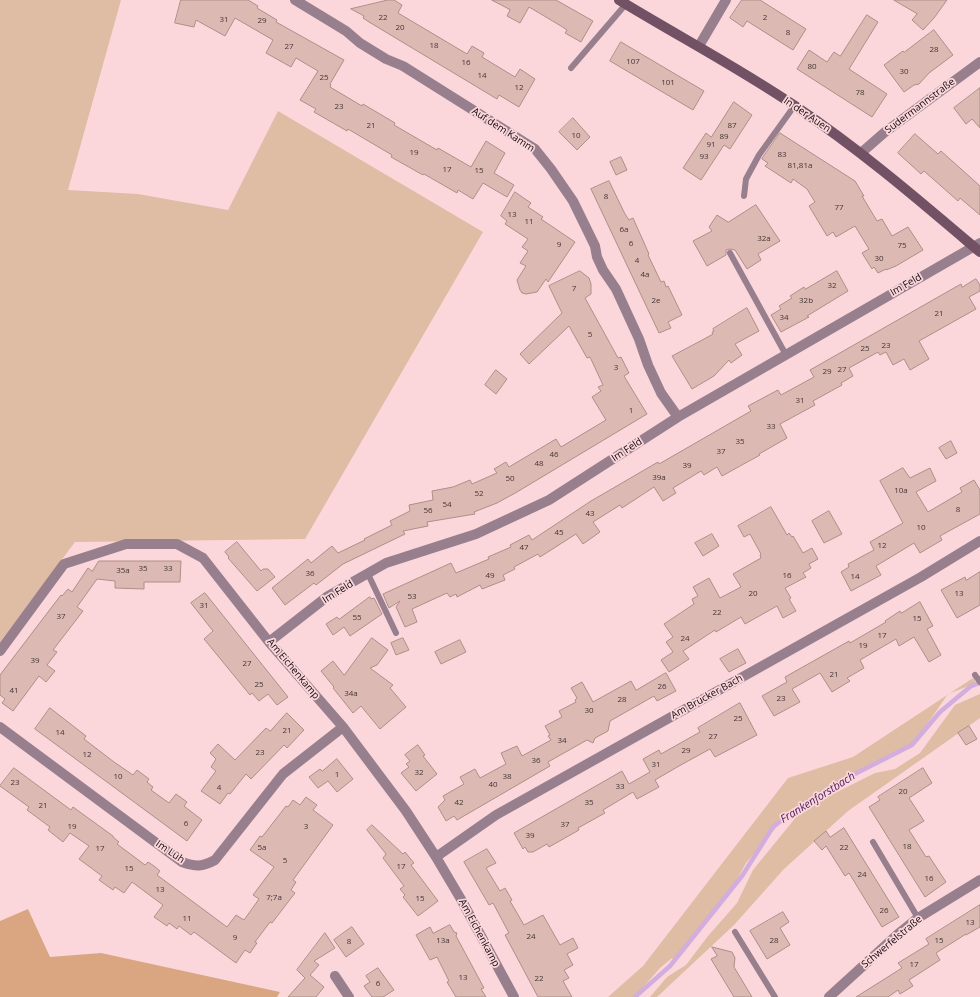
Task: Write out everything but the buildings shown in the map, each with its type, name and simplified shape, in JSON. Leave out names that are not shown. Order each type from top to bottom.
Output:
[{"type":"street","name":"Auf dem Kamm","points":[[295,0],[346,31],[360,43],[386,59],[403,66],[535,149],[573,201],[595,246],[597,256],[603,270],[616,289],[639,339],[648,365],[661,393],[678,417]]},
{"type":"street","points":[[699,46],[726,0]]},
{"type":"street","name":"In der Auen","points":[[622,2],[699,46],[795,106],[862,153],[978,247]]},
{"type":"street","name":"Sudermannstraße","points":[[862,153],[885,132],[980,62]]},
{"type":"street","name":"Im Feld","points":[[269,642],[328,596],[386,563],[476,534],[549,500],[678,417],[978,247]]},
{"type":"street","name":"Am Brücker Bach","points":[[436,857],[496,815],[914,580],[980,541]]},
{"type":"street","name":"Am Eichenkamp","points":[[0,651],[64,564],[126,544],[177,544],[203,558],[269,642],[343,728],[406,812],[436,857],[462,901],[514,997]]},
{"type":"street","name":"Im Lüh","points":[[0,726],[182,862],[204,866],[215,860],[282,774],[343,728]]},
{"type":"street","name":"Schwerfelstraße","points":[[829,997],[897,935],[918,918],[980,880]]},
{"type":"street","points":[[335,976],[349,997]]},
{"type":"lane","points":[[570,68],[622,2]]},
{"type":"lane","points":[[744,196],[746,179],[760,155],[795,106]]},
{"type":"lane","points":[[730,253],[786,355]]},
{"type":"lane","points":[[368,574],[396,633]]},
{"type":"lane","points":[[975,675],[980,682]]},
{"type":"lane","points":[[873,842],[918,918]]},
{"type":"lane","points":[[735,932],[775,997]]},
{"type":"shaded area","points":[[0,0],[121,0],[68,190],[138,194],[228,210],[278,111],[483,232],[305,539],[75,542],[0,642]]},
{"type":"shaded area","points":[[973,678],[976,683],[950,693]]},
{"type":"shaded area","points":[[980,694],[980,718],[848,811],[784,869],[734,925],[657,997],[650,997],[667,977],[686,965],[708,936],[737,903],[753,870],[797,816],[825,798],[875,773],[895,769],[920,753],[955,705]]},
{"type":"shaded area","points":[[947,695],[914,743],[887,760],[869,766],[819,792],[791,810],[746,863],[729,894],[702,925],[674,962],[672,958],[660,968],[633,997],[608,997],[643,966],[788,778],[853,757]]},
{"type":"shaded area","points":[[28,909],[50,957],[101,953],[280,992],[277,997],[0,997],[0,921]]},
{"type":"waterway","name":"Frankenforstbach","points":[[635,997],[670,966],[742,876],[773,827],[799,807],[841,781],[912,745],[940,712],[971,686],[980,683]]}]
